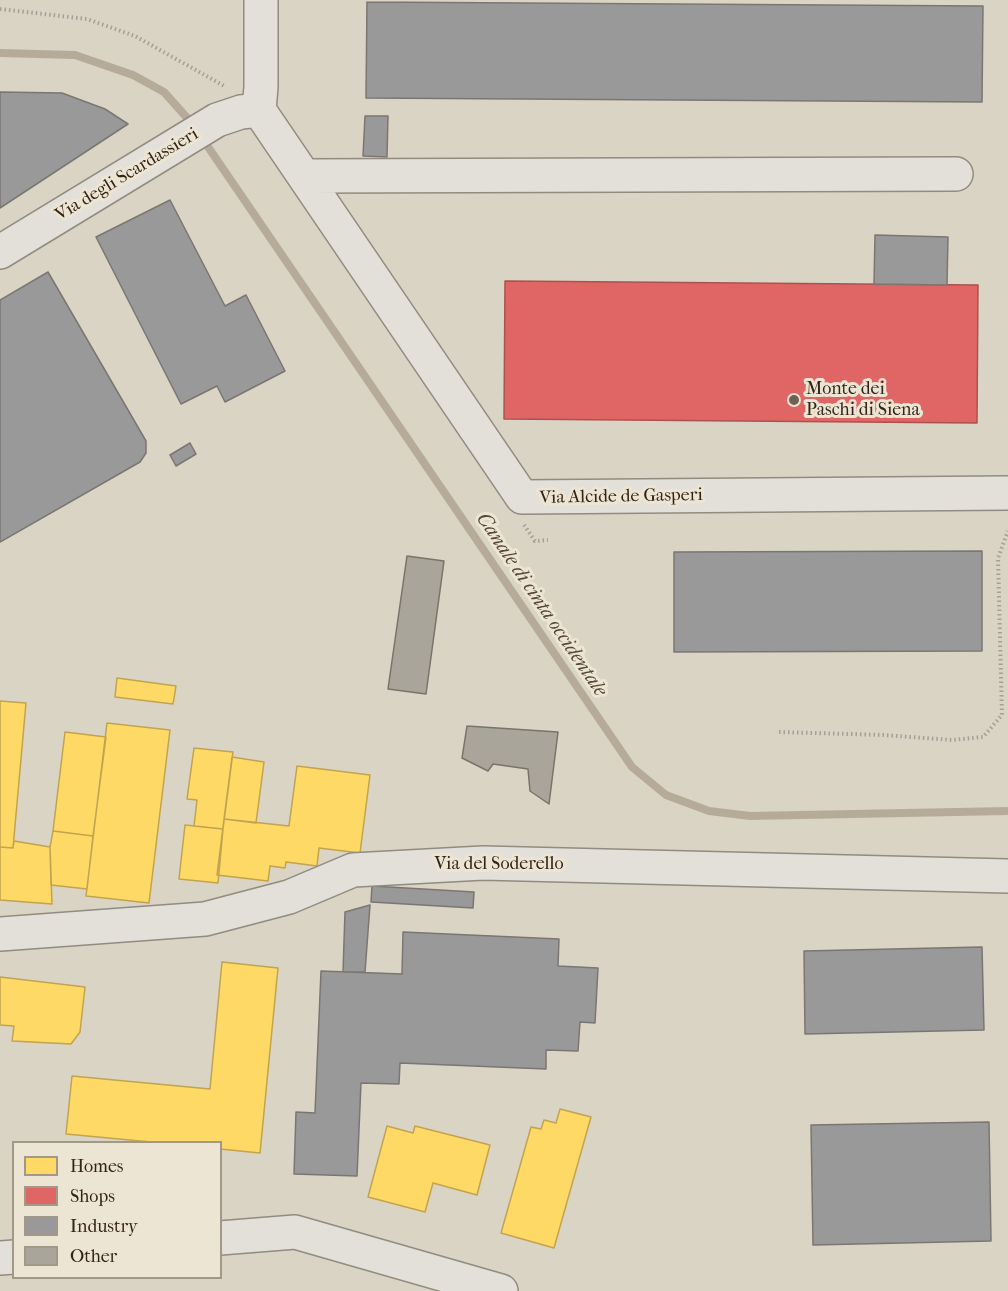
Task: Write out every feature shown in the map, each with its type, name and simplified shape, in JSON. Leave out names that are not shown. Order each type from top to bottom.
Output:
[{"type":"street","points":[[259,110],[261,0]]},
{"type":"street","name":"Via degli Scardassieri","points":[[0,252],[217,120],[240,112],[259,110]]},
{"type":"street","name":"Via Alcide de Gasperi","points":[[259,110],[522,497],[1008,493]]},
{"type":"street","points":[[304,176],[956,174]]},
{"type":"street","name":"Via del Soderello","points":[[0,934],[205,919],[289,897],[352,870],[364,869],[483,863],[1008,876]]},
{"type":"street","points":[[222,1238],[295,1232],[501,1291]]},
{"type":"path","points":[[0,9],[87,20],[135,36],[230,89]]},
{"type":"path","points":[[779,732],[883,735],[952,740],[983,737],[1002,715],[998,558],[1008,531]]},
{"type":"building: Homes","points":[[117,678],[176,686],[173,704],[115,697]]},
{"type":"building: Homes","points":[[0,701],[26,703],[13,848],[0,847]]},
{"type":"building: Homes","points":[[107,723],[170,730],[149,903],[86,896]]},
{"type":"building: Homes","points":[[65,732],[106,737],[93,836],[53,831]]},
{"type":"building: Homes","points":[[194,748],[233,752],[223,829],[194,826],[197,800],[187,799]]},
{"type":"building: Homes","points":[[232,757],[264,762],[256,823],[224,819]]},
{"type":"building: Homes","points":[[297,766],[370,775],[360,853],[319,848],[317,866],[286,862],[285,868],[270,866],[268,881],[217,875],[224,819],[289,826]]},
{"type":"building: Homes","points":[[185,825],[223,829],[218,883],[179,879]]},
{"type":"building: Homes","points":[[53,831],[93,836],[87,889],[51,885],[50,847]]},
{"type":"building: Homes","points":[[14,841],[50,847],[52,904],[0,900],[0,847],[13,848]]},
{"type":"building: Homes","points":[[222,962],[278,968],[260,1153],[222,1149],[222,1141],[140,1141],[66,1134],[72,1076],[210,1089]]},
{"type":"building: Homes","points":[[0,977],[85,987],[80,1032],[71,1044],[12,1041],[14,1026],[0,1025]]},
{"type":"building: Homes","points":[[560,1109],[591,1117],[554,1248],[501,1233],[531,1127],[541,1129],[544,1120],[556,1123]]},
{"type":"building: Homes","points":[[387,1126],[413,1133],[415,1126],[490,1145],[477,1195],[433,1183],[425,1212],[368,1197]]},
{"type":"building: Shops","points":[[505,281],[978,285],[977,423],[504,419]]},
{"type":"building: Industry","points":[[367,2],[983,6],[982,102],[366,98]]},
{"type":"building: Industry","points":[[0,92],[62,93],[105,109],[128,124],[0,208]]},
{"type":"building: Industry","points":[[365,116],[388,116],[387,157],[363,156]]},
{"type":"building: Industry","points":[[170,200],[225,306],[246,295],[285,371],[225,402],[217,386],[181,404],[96,237]]},
{"type":"building: Industry","points":[[875,235],[948,237],[947,285],[874,284]]},
{"type":"building: Industry","points":[[48,272],[146,441],[146,453],[140,462],[0,542],[0,300]]},
{"type":"building: Industry","points":[[190,443],[196,454],[176,466],[170,455]]},
{"type":"building: Industry","points":[[982,551],[982,651],[674,652],[674,552]]},
{"type":"building: Industry","points":[[372,886],[474,892],[473,908],[371,902]]},
{"type":"building: Industry","points":[[370,905],[365,972],[343,972],[345,912]]},
{"type":"building: Industry","points":[[403,932],[559,939],[558,966],[598,968],[595,1023],[580,1022],[578,1051],[546,1050],[546,1069],[400,1063],[399,1084],[361,1083],[357,1176],[294,1174],[296,1112],[315,1113],[321,971],[402,974]]},
{"type":"building: Industry","points":[[982,947],[984,1030],[805,1034],[804,951]]},
{"type":"building: Industry","points":[[989,1122],[991,1241],[813,1245],[811,1125]]},
{"type":"building: Other","points":[[407,556],[444,561],[426,694],[388,689]]},
{"type":"building: Other","points":[[467,726],[558,732],[549,804],[530,791],[528,769],[493,764],[488,771],[462,758]]},
{"type":"waterway","name":"Canale di cinta occidentale","points":[[0,53],[75,55],[133,75],[164,92],[189,120]]},
{"type":"waterway","name":"Canale di cinta occidentale","points":[[204,141],[632,767],[666,795],[709,811],[750,816],[1008,811]]},
{"type":"place","name":"Monte dei Paschi di Siena","points":[[794,400]]}]
